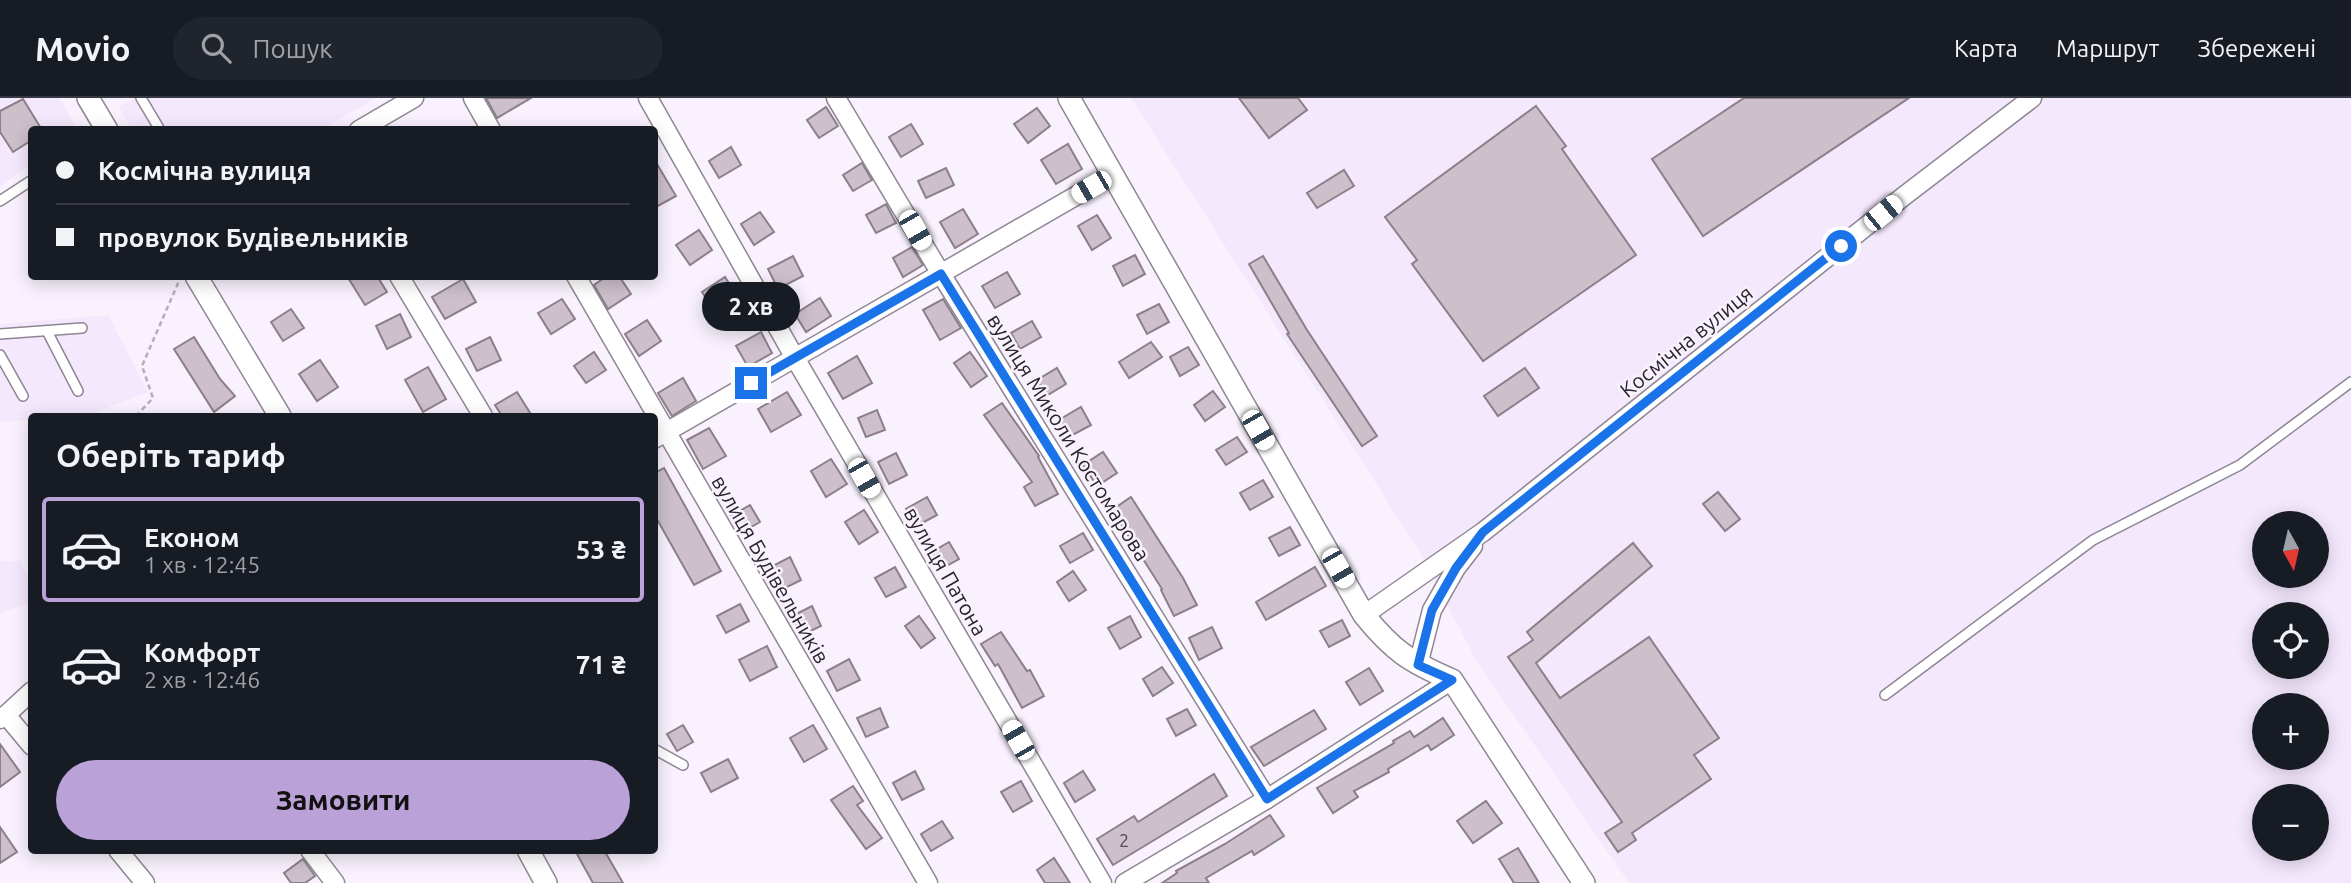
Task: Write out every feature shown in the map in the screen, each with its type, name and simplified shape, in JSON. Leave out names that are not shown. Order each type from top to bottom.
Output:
[{"type":"street","points":[[88,98],[104,126]]},
{"type":"street","points":[[366,126],[414,98]]},
{"type":"street","points":[[473,98],[489,126]]},
{"type":"street","name":"вулиця Патона","points":[[648,98],[794,358],[1102,883]]},
{"type":"street","name":"вулиця Миколи Костомарова","points":[[836,98],[941,274],[1267,799]]},
{"type":"street","points":[[1069,98],[1364,615],[1387,643],[1418,665],[1452,680],[1584,883]]},
{"type":"street","name":"Космічна вулиця","points":[[1364,615],[1483,532],[2032,98]]},
{"type":"street","points":[[660,436],[1112,175]]},
{"type":"street","points":[[198,280],[278,413]]},
{"type":"street","points":[[401,280],[481,413]]},
{"type":"street","name":"вулиця Будівельників","points":[[578,280],[648,413]]},
{"type":"street","name":"вулиця Будівельників","points":[[660,436],[928,883]]},
{"type":"street","points":[[1418,665],[1432,610],[1456,568],[1483,532]]},
{"type":"street","points":[[1125,883],[1267,799],[1452,680]]},
{"type":"street","points":[[28,695],[3,717],[28,742]]},
{"type":"street","points":[[121,854],[145,883]]},
{"type":"street","points":[[313,854],[335,883]]},
{"type":"street","points":[[530,854],[546,883]]},
{"type":"lane","points":[[141,98],[158,126]]},
{"type":"lane","points":[[0,201],[28,183]]},
{"type":"lane","points":[[0,334],[82,328]]},
{"type":"lane","points":[[47,331],[78,391]]},
{"type":"lane","points":[[0,355],[23,396]]},
{"type":"lane","points":[[1885,695],[2093,540],[2240,465],[2351,382]]},
{"type":"lane","points":[[658,751],[683,765]]},
{"type":"path","points":[[139,413],[153,398],[142,366],[179,280]]},
{"type":"shaded area","points":[[0,98],[59,98],[76,126],[28,126],[28,165],[0,187]]},
{"type":"shaded area","points":[[135,98],[376,98],[327,126],[130,126],[118,107]]},
{"type":"shaded area","points":[[1131,98],[2351,98],[2351,883],[1629,883],[1476,660],[1420,553]]},
{"type":"shaded area","points":[[108,315],[148,392],[93,413],[28,413],[28,420],[0,422],[0,324]]},
{"type":"shaded area","points":[[0,561],[21,561],[28,579],[28,603],[0,613]]},
{"type":"building","points":[[486,98],[531,98],[497,118]]},
{"type":"building","points":[[1239,98],[1298,98],[1307,110],[1269,138]]},
{"type":"building","points":[[1744,98],[1909,98],[1703,236],[1652,159]]},
{"type":"building","points":[[23,99],[40,126],[28,126],[28,143],[13,152],[0,132],[0,111]]},
{"type":"building","points":[[1536,106],[1566,146],[1562,149],[1636,255],[1483,361],[1412,264],[1417,260],[1385,217]]},
{"type":"building","points":[[826,107],[838,126],[819,138],[807,120]]},
{"type":"building","points":[[1037,108],[1050,126],[1028,143],[1014,124]]},
{"type":"building","points":[[911,124],[923,144],[901,157],[889,137]]},
{"type":"building","points":[[1068,144],[1082,169],[1056,184],[1041,160]]},
{"type":"building","points":[[731,147],[741,165],[719,178],[709,161]]},
{"type":"building","points":[[862,163],[872,180],[853,191],[843,175]]},
{"type":"building","points":[[658,166],[676,196],[658,206]]},
{"type":"building","points":[[946,168],[954,185],[926,198],[918,181]]},
{"type":"building","points":[[1344,170],[1354,186],[1317,208],[1307,193]]},
{"type":"building","points":[[886,204],[896,223],[876,233],[866,215]]},
{"type":"building","points":[[963,209],[978,234],[955,248],[940,222]]},
{"type":"building","points":[[760,212],[774,232],[754,245],[741,224]]},
{"type":"building","points":[[1097,215],[1111,238],[1092,250],[1078,226]]},
{"type":"building","points":[[699,230],[712,250],[690,265],[676,245]]},
{"type":"building","points":[[912,247],[923,265],[903,277],[893,258]]},
{"type":"building","points":[[1135,255],[1145,274],[1123,286],[1113,266]]},
{"type":"building","points":[[793,256],[803,276],[778,289],[768,269]]},
{"type":"building","points":[[1263,256],[1307,330],[1377,436],[1362,446],[1287,334],[1289,333],[1249,264]]},
{"type":"building","points":[[1007,272],[1020,294],[995,308],[982,286]]},
{"type":"building","points":[[725,277],[739,299],[716,313],[702,292]]},
{"type":"building","points":[[349,280],[380,280],[387,292],[365,305]]},
{"type":"building","points":[[464,280],[476,302],[445,319],[432,297]]},
{"type":"building","points":[[601,280],[622,280],[631,294],[608,309],[594,285]]},
{"type":"building","points":[[820,298],[831,316],[806,332],[795,314]]},
{"type":"building","points":[[562,299],[575,319],[551,334],[538,313]]},
{"type":"building","points":[[943,299],[961,328],[940,340],[923,310]]},
{"type":"building","points":[[1159,304],[1169,322],[1147,334],[1137,315]]},
{"type":"building","points":[[291,309],[304,328],[283,341],[271,322]]},
{"type":"building","points":[[400,314],[411,337],[387,349],[376,326]]},
{"type":"building","points":[[647,320],[661,341],[639,356],[625,334]]},
{"type":"building","points":[[1032,321],[1041,337],[1020,349],[1011,333]]},
{"type":"building","points":[[761,332],[772,353],[748,367],[736,346]]},
{"type":"building","points":[[194,337],[220,379],[235,396],[214,412],[174,349]]},
{"type":"building","points":[[490,337],[501,360],[477,371],[466,349]]},
{"type":"building","points":[[1151,342],[1162,357],[1129,378],[1119,362]]},
{"type":"building","points":[[1188,347],[1199,365],[1180,376],[1170,357]]},
{"type":"building","points":[[594,352],[606,370],[586,383],[574,366]]},
{"type":"building","points":[[970,352],[987,376],[971,387],[954,363]]},
{"type":"building","points":[[857,356],[872,383],[843,399],[828,373]]},
{"type":"building","points":[[320,360],[338,387],[317,401],[299,374]]},
{"type":"building","points":[[428,367],[446,399],[423,412],[405,380]]},
{"type":"building","points":[[1057,368],[1066,384],[1046,396],[1037,380]]},
{"type":"building","points":[[1525,368],[1539,388],[1498,416],[1484,396]]},
{"type":"building","points":[[683,378],[696,401],[672,416],[658,393]]},
{"type":"building","points":[[1213,391],[1225,407],[1205,421],[1194,405]]},
{"type":"building","points":[[517,392],[530,413],[500,413],[495,405]]},
{"type":"building","points":[[787,392],[801,415],[771,432],[758,409]]},
{"type":"building","points":[[1002,403],[1039,456],[1058,494],[1035,506],[1024,487],[1032,482],[984,415]]},
{"type":"building","points":[[1081,407],[1091,425],[1067,438],[1057,421]]},
{"type":"building","points":[[877,410],[885,430],[866,437],[858,418]]},
{"type":"building","points":[[709,428],[726,456],[703,469],[687,440]]},
{"type":"building","points":[[1237,437],[1247,452],[1226,465],[1216,450]]},
{"type":"building","points":[[1103,452],[1117,473],[1097,486],[1083,465]]},
{"type":"building","points":[[896,453],[907,475],[889,484],[878,462]]},
{"type":"building","points":[[831,459],[847,484],[826,497],[811,471]]},
{"type":"building","points":[[664,468],[721,571],[694,585],[658,521],[658,471]]},
{"type":"building","points":[[1263,480],[1273,497],[1250,510],[1240,493]]},
{"type":"building","points":[[1718,492],[1740,519],[1725,531],[1703,504]]},
{"type":"building","points":[[927,497],[937,515],[915,527],[906,509]]},
{"type":"building","points":[[1131,497],[1183,578],[1197,605],[1174,616],[1162,589],[1112,510]]},
{"type":"building","points":[[750,505],[760,522],[741,533],[731,516]]},
{"type":"building","points":[[864,510],[878,532],[859,544],[845,522]]},
{"type":"building","points":[[1290,527],[1300,545],[1279,556],[1269,538]]},
{"type":"building","points":[[1083,533],[1093,550],[1070,563],[1060,546]]},
{"type":"building","points":[[949,542],[959,559],[941,569],[932,552]]},
{"type":"building","points":[[1633,543],[1652,566],[1536,663],[1560,698],[1649,637],[1719,738],[1694,755],[1711,779],[1632,833],[1636,840],[1618,852],[1605,833],[1622,822],[1508,657],[1533,640],[1527,632]]},
{"type":"building","points":[[790,557],[801,580],[779,591],[767,569]]},
{"type":"building","points":[[895,567],[906,587],[886,597],[875,578]]},
{"type":"building","points":[[1315,567],[1326,586],[1266,620],[1256,602]]},
{"type":"building","points":[[1073,571],[1086,590],[1069,601],[1057,582]]},
{"type":"building","points":[[740,604],[749,621],[726,633],[717,616]]},
{"type":"building","points":[[812,606],[821,626],[802,635],[792,616]]},
{"type":"building","points":[[919,616],[935,638],[921,648],[905,626]]},
{"type":"building","points":[[1130,616],[1141,637],[1120,649],[1108,628]]},
{"type":"building","points":[[1342,620],[1350,636],[1329,647],[1320,631]]},
{"type":"building","points":[[1212,627],[1222,648],[1199,660],[1189,638]]},
{"type":"building","points":[[1001,632],[1027,671],[1030,670],[1044,696],[1022,708],[998,664],[995,666],[981,644]]},
{"type":"building","points":[[767,646],[777,667],[750,681],[739,660]]},
{"type":"building","points":[[849,659],[860,680],[837,691],[827,671]]},
{"type":"building","points":[[1162,667],[1173,683],[1153,696],[1143,679]]},
{"type":"building","points":[[1369,668],[1383,691],[1360,705],[1346,682]]},
{"type":"building","points":[[880,708],[888,727],[866,737],[857,718]]},
{"type":"building","points":[[1187,709],[1196,725],[1176,736],[1167,719]]},
{"type":"building","points":[[1314,710],[1326,729],[1264,766],[1251,747]]},
{"type":"building","points":[[1443,718],[1454,735],[1431,750],[1428,745],[1388,769],[1389,772],[1354,791],[1358,797],[1333,813],[1317,788],[1410,731],[1414,737]]},
{"type":"building","points":[[683,725],[693,742],[677,751],[667,734]]},
{"type":"building","points":[[813,725],[827,749],[804,762],[790,738]]},
{"type":"building","points":[[0,744],[20,772],[0,787]]},
{"type":"building","points":[[728,759],[738,778],[711,792],[701,773]]},
{"type":"building","points":[[915,771],[924,789],[902,800],[893,783]]},
{"type":"building","points":[[1083,771],[1095,790],[1075,802],[1064,783]]},
{"type":"building","points":[[1214,774],[1227,796],[1113,865],[1097,839],[1134,816],[1138,822]]},
{"type":"building","points":[[1021,781],[1032,801],[1013,812],[1001,792]]},
{"type":"building","points":[[853,786],[863,801],[857,805],[882,838],[866,849],[831,800]]},
{"type":"building","points":[[1486,801],[1502,823],[1473,843],[1457,821]]},
{"type":"building","points":[[1270,815],[1284,836],[1254,855],[1252,851],[1206,878],[1209,883],[1162,883],[1177,873],[1176,871]]},
{"type":"building","points":[[942,821],[953,838],[931,851],[921,834]]},
{"type":"building","points":[[0,827],[17,852],[0,863]]},
{"type":"building","points":[[1518,848],[1539,883],[1514,883],[1499,859]]},
{"type":"building","points":[[577,854],[606,854],[623,883],[593,883]]},
{"type":"building","points":[[1054,858],[1070,883],[1045,883],[1037,870]]},
{"type":"building","points":[[303,859],[315,876],[305,883],[291,883],[284,873]]},
{"type":"route","points":[[751,383],[941,274],[1267,799],[1452,680],[1418,665],[1432,610],[1456,568],[1483,532],[1841,246]]}]
